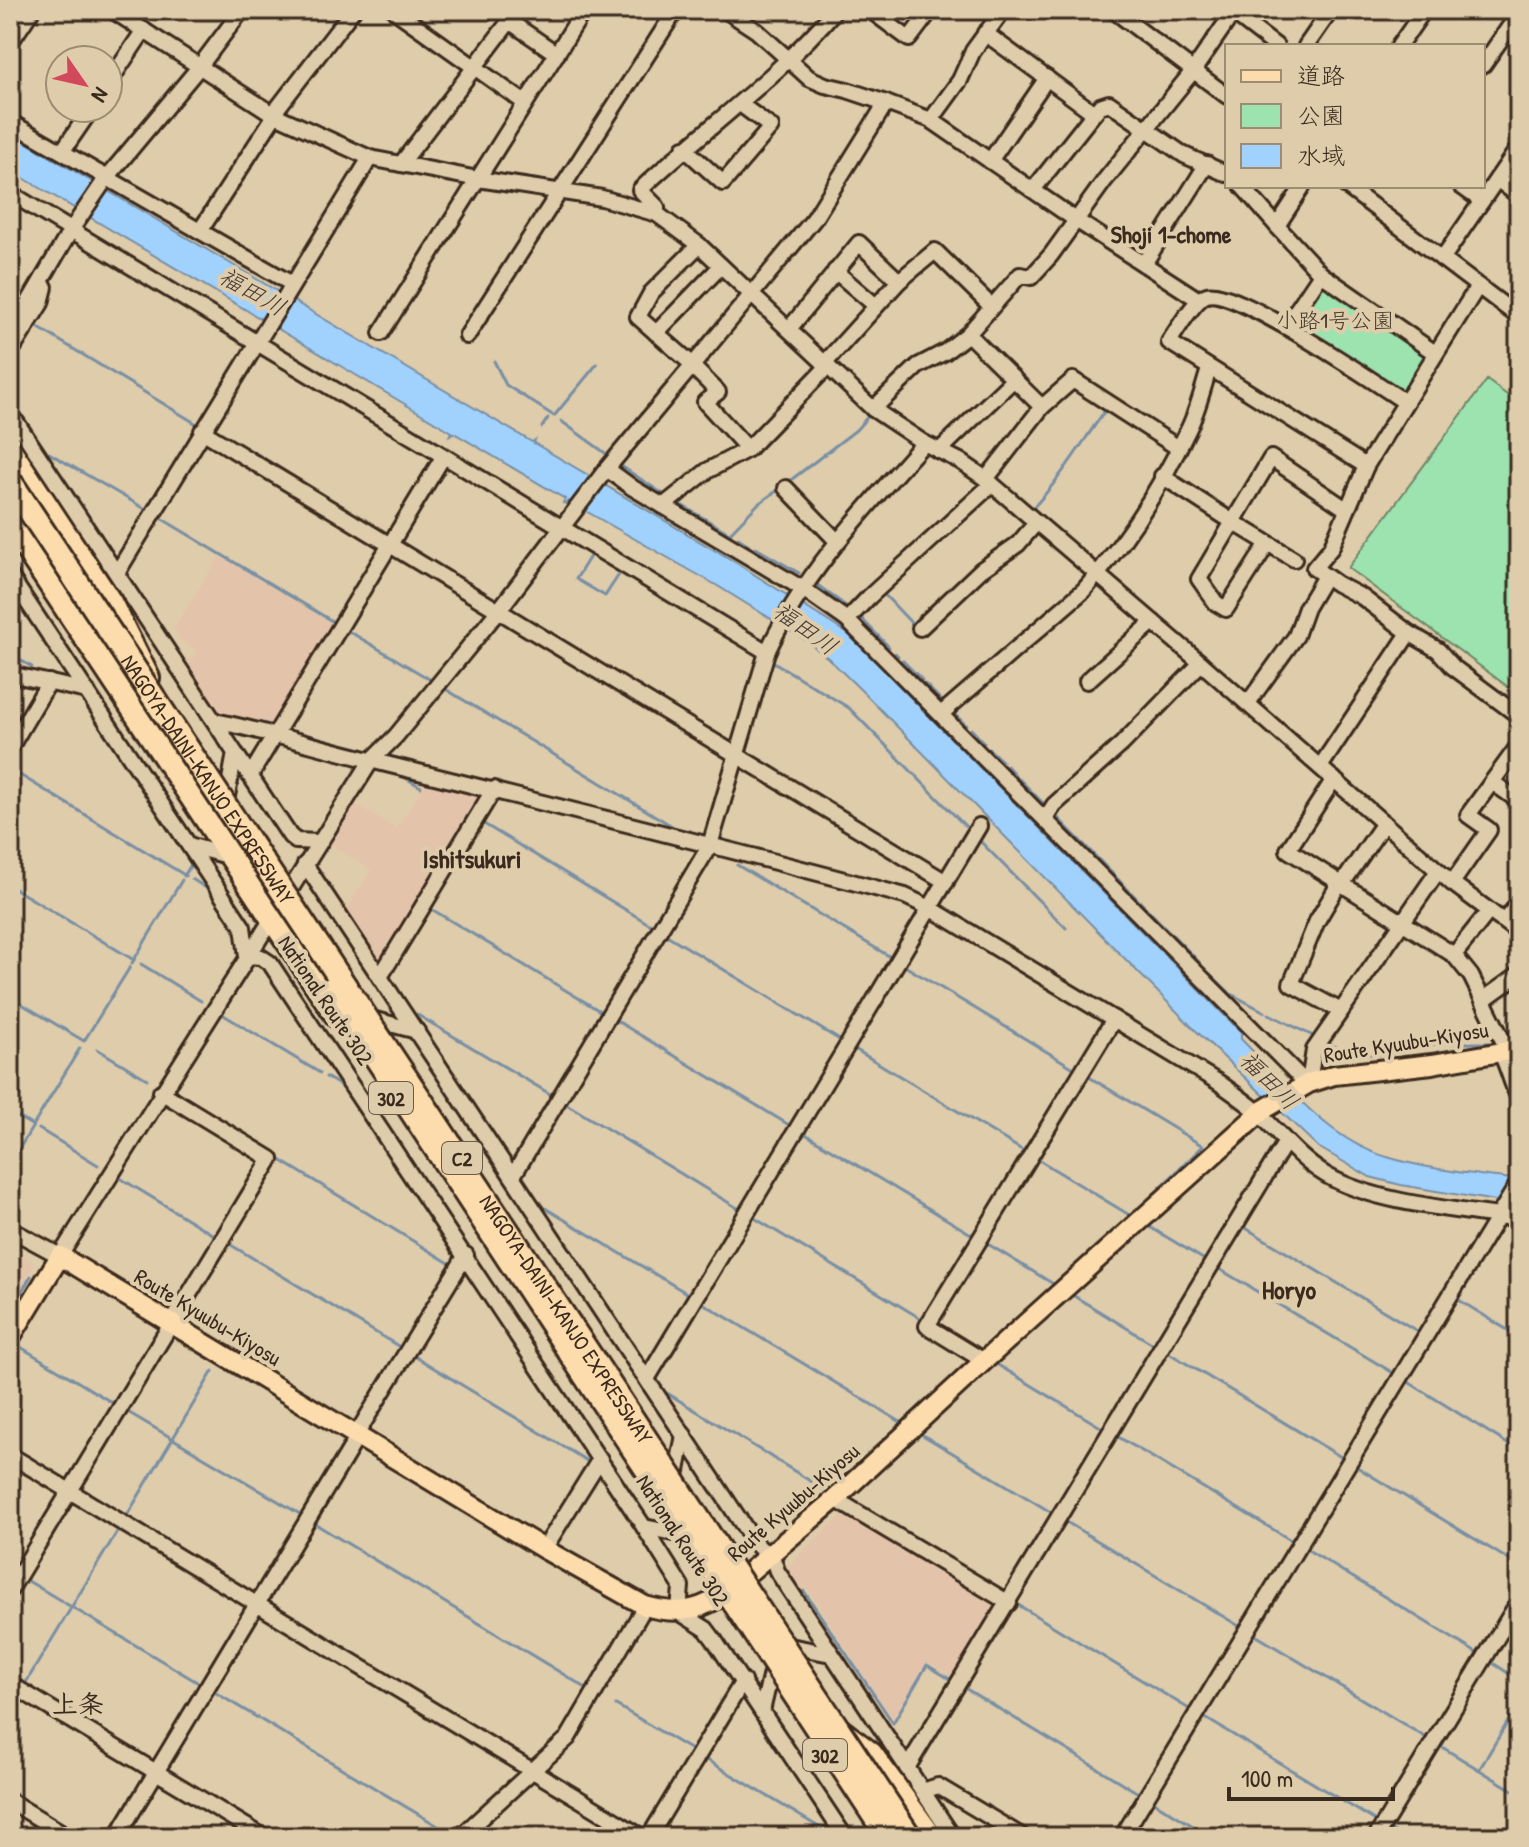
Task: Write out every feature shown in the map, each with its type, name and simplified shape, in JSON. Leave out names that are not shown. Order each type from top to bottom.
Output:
[{"type":"highway","points":[[10,450],[110,602],[141,660],[150,682],[167,760]]},
{"type":"highway","name":"NAGOYA-DAINI-KANJO EXPRESSWAY","points":[[10,481],[910,1837]]},
{"type":"highway","name":"NAGOYA-DAINI-KANJO EXPRESSWAY","points":[[10,507],[305,949],[888,1837]]},
{"type":"highway","name":"National Route 302","points":[[10,524],[879,1837]]},
{"type":"highway","points":[[10,540],[137,730],[195,803]]},
{"type":"highway","points":[[793,1706],[863,1745],[931,1837]]},
{"type":"main road","name":"Route Kyuubu-Kiyosu","points":[[60,1256],[544,1549],[645,1606],[679,1612],[704,1607],[720,1597],[835,1499],[1261,1112],[1306,1084],[1359,1071],[1432,1064],[1514,1050]]},
{"type":"main road","points":[[10,1338],[60,1256]]},
{"type":"street","points":[[10,43],[32,10]]},
{"type":"street","points":[[112,10],[274,114],[370,158],[602,198],[657,214],[699,245],[873,409],[989,481],[1452,883],[1519,933]]},
{"type":"street","points":[[10,334],[71,230],[106,178],[200,66],[242,10]]},
{"type":"street","points":[[200,231],[274,114],[353,10]]},
{"type":"street","points":[[394,10],[525,103]]},
{"type":"street","points":[[381,333],[584,10]]},
{"type":"street","points":[[467,336],[676,10]]},
{"type":"street","points":[[657,214],[657,207],[640,190],[684,148],[740,104],[835,10]]},
{"type":"street","points":[[870,10],[909,39],[931,10]]},
{"type":"street","points":[[1113,10],[1225,95]]},
{"type":"street","points":[[1307,44],[1331,10]]},
{"type":"street","points":[[1400,44],[1424,10]]},
{"type":"street","points":[[931,120],[960,80],[973,51],[1001,11]]},
{"type":"street","points":[[873,409],[918,366],[945,352],[968,334],[1020,275],[1031,277],[1051,255],[1193,71],[1232,11],[1273,44]]},
{"type":"street","points":[[736,13],[809,78],[931,120],[1199,300]]},
{"type":"street","points":[[1485,62],[1519,13]]},
{"type":"street","points":[[401,164],[514,16],[557,54]]},
{"type":"street","points":[[124,60],[144,30]]},
{"type":"street","points":[[985,33],[1094,113]]},
{"type":"street","points":[[990,161],[1047,78]]},
{"type":"street","points":[[10,1229],[60,1256],[371,761],[396,736],[499,610],[605,471],[814,219],[886,103]]},
{"type":"street","points":[[1033,190],[1100,106],[1109,103],[1184,155],[1225,173]]},
{"type":"street","points":[[684,148],[723,183],[771,127],[740,104]]},
{"type":"street","points":[[10,122],[291,286]]},
{"type":"street","points":[[66,146],[81,124]]},
{"type":"street","points":[[1442,259],[1519,147]]},
{"type":"street","points":[[117,573],[370,158]]},
{"type":"street","points":[[1144,264],[1207,164]]},
{"type":"street","points":[[1497,179],[1519,196]]},
{"type":"street","points":[[1244,188],[1321,274],[1435,353]]},
{"type":"street","points":[[1277,226],[1302,188]]},
{"type":"street","points":[[1349,188],[1519,316]]},
{"type":"street","points":[[1464,188],[1482,201]]},
{"type":"street","points":[[10,193],[260,336],[443,457],[767,652]]},
{"type":"street","points":[[789,329],[859,243],[899,281]]},
{"type":"street","points":[[699,245],[651,293],[638,317],[718,392],[705,402],[748,449]]},
{"type":"street","points":[[663,506],[707,471],[748,449],[899,281],[935,251],[991,306]]},
{"type":"street","points":[[656,333],[721,266]]},
{"type":"street","points":[[10,316],[24,293],[51,268]]},
{"type":"street","points":[[10,353],[41,303],[51,268]]},
{"type":"street","points":[[835,271],[876,306]]},
{"type":"street","points":[[1286,326],[1321,274]]},
{"type":"street","points":[[1478,286],[1366,466],[1331,548],[1314,568],[1438,650],[1453,667],[1519,716]]},
{"type":"street","points":[[1366,466],[1169,342],[1199,300],[1208,294],[1221,295],[1286,326],[1405,402]]},
{"type":"street","points":[[968,334],[1042,407]]},
{"type":"street","points":[[941,714],[1084,590],[1097,575],[1139,515],[1189,427],[1209,369]]},
{"type":"street","points":[[939,451],[1014,379]]},
{"type":"street","points":[[847,620],[989,481],[1042,407],[1073,380],[1177,447]]},
{"type":"street","points":[[12,418],[296,841],[319,842]]},
{"type":"street","points":[[202,431],[946,882]]},
{"type":"street","points":[[513,1176],[710,845],[767,652],[776,633],[836,540],[924,443]]},
{"type":"street","points":[[250,776],[443,457]]},
{"type":"street","points":[[1268,543],[1226,609],[1216,603],[1199,579],[1271,458],[1346,509]]},
{"type":"street","points":[[605,471],[847,620],[1306,1084]]},
{"type":"street","points":[[1162,476],[1294,559]]},
{"type":"street","points":[[786,488],[836,540]]},
{"type":"street","points":[[920,628],[981,570],[1018,544],[1036,523]]},
{"type":"street","points":[[10,576],[243,927],[247,956]]},
{"type":"street","points":[[1248,703],[1296,636],[1306,608],[1325,576]]},
{"type":"street","points":[[1087,681],[1153,622]]},
{"type":"street","points":[[1320,767],[1409,633]]},
{"type":"street","points":[[1045,819],[1054,805],[1122,744],[1201,663]]},
{"type":"street","points":[[10,674],[87,691]]},
{"type":"street","points":[[10,748],[49,682]]},
{"type":"street","points":[[215,721],[275,733],[371,761],[494,789],[905,896],[930,908],[1218,1082],[1261,1112],[1285,1143],[1327,1175],[1348,1185],[1409,1202],[1519,1219]]},
{"type":"street","points":[[1452,883],[1489,830],[1468,815],[1519,745]]},
{"type":"street","points":[[189,845],[225,848],[235,753]]},
{"type":"street","points":[[1334,779],[1288,850],[1454,955],[1471,976],[1514,1050],[1504,1060],[1511,1074],[1510,1083],[1519,1098]]},
{"type":"street","points":[[1492,782],[1519,801]]},
{"type":"street","points":[[380,977],[494,789]]},
{"type":"street","points":[[1341,1011],[1291,984],[1317,921],[1384,823]]},
{"type":"street","points":[[647,1379],[979,826]]},
{"type":"street","points":[[305,864],[755,1543],[771,1553],[777,1571],[953,1837]]},
{"type":"street","points":[[1306,1084],[1314,1050],[1438,871]]},
{"type":"street","points":[[1504,921],[1519,903]]},
{"type":"street","points":[[1454,955],[1489,911]]},
{"type":"street","points":[[247,956],[261,957],[270,963],[644,1527],[681,1586],[679,1612],[706,1629],[845,1837]]},
{"type":"street","points":[[1483,1000],[1519,974]]},
{"type":"street","points":[[312,1026],[319,990]]},
{"type":"street","points":[[332,1010],[417,1031]]},
{"type":"street","points":[[984,1361],[927,1326],[1114,1019]]},
{"type":"street","points":[[10,1590],[271,1159],[161,1092]]},
{"type":"street","points":[[907,1768],[1285,1143]]},
{"type":"street","points":[[1122,1837],[1519,1182]]},
{"type":"street","points":[[117,1837],[466,1255]]},
{"type":"street","points":[[644,1527],[673,1525],[684,1435]]},
{"type":"street","points":[[10,1455],[642,1837]]},
{"type":"street","points":[[544,1549],[600,1459]]},
{"type":"street","points":[[835,1499],[1009,1603]]},
{"type":"street","points":[[1376,1837],[1519,1601]]},
{"type":"street","points":[[460,1837],[568,1738],[645,1606]]},
{"type":"street","points":[[747,1637],[831,1654]]},
{"type":"street","points":[[762,1711],[771,1673]]},
{"type":"street","points":[[649,1837],[743,1681]]},
{"type":"street","points":[[10,1684],[264,1837]]},
{"type":"street","points":[[923,1791],[938,1786],[1023,1837]]},
{"type":"street","points":[[10,1801],[69,1837]]},
{"type":"shaded area","points":[[220,556],[334,624],[273,727],[221,714],[189,665],[197,650],[180,639],[173,629]]},
{"type":"shaded area","points":[[427,781],[484,795],[385,962],[381,962],[346,910],[371,870],[329,843],[354,803],[396,829]]},
{"type":"shaded area","points":[[10,1248],[32,1261],[33,1267],[10,1306]]},
{"type":"shaded area","points":[[847,1510],[1004,1605],[958,1680],[927,1662],[893,1721],[806,1587],[801,1590],[787,1570]]},
{"type":"green space","name":"小路1号公園","points":[[1327,282],[1425,352],[1426,357],[1405,392],[1401,393],[1296,327],[1295,322],[1321,283]]},
{"type":"green space","points":[[1487,380],[1519,404],[1519,695],[1348,568]]},
{"type":"water","name":"福田川","points":[[10,133],[532,442],[535,440],[534,443],[716,551],[720,549],[719,552],[848,634],[1241,1032],[1241,1039],[1307,1107],[1345,1137],[1387,1157],[1436,1168],[1519,1180],[1519,1205],[1370,1177],[1318,1147],[1191,1026],[866,695],[807,641],[568,501],[563,503],[565,499],[454,433],[450,435],[452,432],[10,170]]},
{"type":"waterway","points":[[10,202],[55,229]]},
{"type":"waterway","points":[[34,325],[200,426]]},
{"type":"waterway","points":[[494,361],[506,385],[554,416],[597,364]]},
{"type":"waterway","points":[[1032,509],[1107,408]]},
{"type":"waterway","points":[[787,483],[856,430],[870,414]]},
{"type":"waterway","points":[[542,427],[548,418]]},
{"type":"waterway","points":[[561,421],[608,455]]},
{"type":"waterway","points":[[1369,477],[1400,425]]},
{"type":"waterway","points":[[49,453],[147,510]]},
{"type":"waterway","points":[[621,466],[666,496]]},
{"type":"waterway","points":[[730,533],[758,504],[781,488]]},
{"type":"waterway","points":[[676,502],[731,534]]},
{"type":"waterway","points":[[159,517],[337,624]]},
{"type":"waterway","points":[[738,538],[749,545]]},
{"type":"waterway","points":[[756,548],[799,573]]},
{"type":"waterway","points":[[592,553],[576,579],[605,596],[622,570]]},
{"type":"waterway","points":[[816,584],[851,610]]},
{"type":"waterway","points":[[881,591],[914,626]]},
{"type":"waterway","points":[[858,615],[889,647]]},
{"type":"waterway","points":[[345,629],[431,680]]},
{"type":"waterway","points":[[895,653],[898,656]]},
{"type":"waterway","points":[[10,654],[32,667]]},
{"type":"waterway","points":[[902,660],[922,680]]},
{"type":"waterway","points":[[772,661],[849,708],[970,831]]},
{"type":"waterway","points":[[925,684],[945,704]]},
{"type":"waterway","points":[[447,690],[672,826]]},
{"type":"waterway","points":[[951,711],[966,725]]},
{"type":"waterway","points":[[971,729],[984,743]]},
{"type":"waterway","points":[[989,749],[1002,761]]},
{"type":"waterway","points":[[1007,766],[1015,775]]},
{"type":"waterway","points":[[10,769],[186,876]]},
{"type":"waterway","points":[[238,786],[240,771]]},
{"type":"waterway","points":[[400,775],[421,787]]},
{"type":"waterway","points":[[1019,779],[1047,807]]},
{"type":"waterway","points":[[1053,813],[1199,962]]},
{"type":"waterway","points":[[479,821],[654,927]]},
{"type":"waterway","points":[[978,839],[1066,928]]},
{"type":"waterway","points":[[184,876],[192,863]]},
{"type":"waterway","points":[[737,865],[892,958]]},
{"type":"waterway","points":[[192,879],[206,888]]},
{"type":"waterway","points":[[132,963],[182,880]]},
{"type":"waterway","points":[[10,886],[134,960]]},
{"type":"waterway","points":[[428,907],[605,1014]]},
{"type":"waterway","points":[[665,934],[838,1039]]},
{"type":"waterway","points":[[141,964],[201,1001]]},
{"type":"waterway","points":[[903,965],[1077,1070]]},
{"type":"waterway","points":[[10,997],[84,1041],[130,967]]},
{"type":"waterway","points":[[1209,973],[1231,994],[1265,1012]]},
{"type":"waterway","points":[[222,1014],[320,1073]]},
{"type":"waterway","points":[[416,1014],[555,1097]]},
{"type":"waterway","points":[[1269,1014],[1317,1038]]},
{"type":"waterway","points":[[612,1018],[794,1128]]},
{"type":"waterway","points":[[1325,1042],[1351,1054],[1389,1054],[1439,1043],[1496,1043]]},
{"type":"waterway","points":[[10,1164],[80,1048]]},
{"type":"waterway","points":[[853,1048],[1027,1153]]},
{"type":"waterway","points":[[97,1049],[147,1079]]},
{"type":"waterway","points":[[1034,1157],[1131,1216],[1203,1146],[1084,1074]]},
{"type":"waterway","points":[[326,1077],[341,1086]]},
{"type":"waterway","points":[[563,1102],[744,1212]]},
{"type":"waterway","points":[[10,1112],[33,1126]]},
{"type":"waterway","points":[[39,1129],[98,1165]]},
{"type":"waterway","points":[[802,1132],[976,1237]]},
{"type":"waterway","points":[[277,1158],[454,1266]]},
{"type":"waterway","points":[[120,1178],[217,1237]]},
{"type":"waterway","points":[[545,1208],[693,1297]]},
{"type":"waterway","points":[[751,1216],[925,1321]]},
{"type":"waterway","points":[[985,1347],[1124,1222]]},
{"type":"waterway","points":[[1150,1227],[1208,1262]]},
{"type":"waterway","points":[[1244,1227],[1422,1334]]},
{"type":"waterway","points":[[983,1241],[1055,1285]]},
{"type":"waterway","points":[[226,1242],[403,1349]]},
{"type":"waterway","points":[[1216,1267],[1395,1374]]},
{"type":"waterway","points":[[10,1311],[31,1276]]},
{"type":"waterway","points":[[1074,1296],[1158,1347]]},
{"type":"waterway","points":[[1454,1297],[1519,1337]]},
{"type":"waterway","points":[[701,1302],[904,1424]]},
{"type":"waterway","points":[[19,1346],[116,1405]]},
{"type":"waterway","points":[[1164,1350],[1346,1460]]},
{"type":"waterway","points":[[411,1354],[592,1464]]},
{"type":"waterway","points":[[955,1374],[972,1359]]},
{"type":"waterway","points":[[998,1365],[1104,1429]]},
{"type":"waterway","points":[[126,1517],[213,1371]]},
{"type":"waterway","points":[[909,1416],[950,1379]]},
{"type":"waterway","points":[[1405,1380],[1519,1451]]},
{"type":"waterway","points":[[667,1393],[825,1490]]},
{"type":"waterway","points":[[126,1411],[305,1517]]},
{"type":"waterway","points":[[879,1444],[901,1424]]},
{"type":"waterway","points":[[921,1434],[1054,1514]]},
{"type":"waterway","points":[[1115,1435],[1294,1542]]},
{"type":"waterway","points":[[863,1459],[873,1450]]},
{"type":"waterway","points":[[1352,1464],[1519,1566]]},
{"type":"waterway","points":[[1063,1520],[1244,1629]]},
{"type":"waterway","points":[[312,1522],[586,1688]]},
{"type":"waterway","points":[[25,1684],[120,1527]]},
{"type":"waterway","points":[[1303,1547],[1480,1655]]},
{"type":"waterway","points":[[23,1578],[202,1685]]},
{"type":"waterway","points":[[802,1592],[893,1723],[927,1665],[953,1681]]},
{"type":"waterway","points":[[1015,1603],[1194,1712]]},
{"type":"waterway","points":[[1252,1633],[1430,1740]]},
{"type":"waterway","points":[[1488,1660],[1519,1680]]},
{"type":"waterway","points":[[963,1687],[1140,1794]]},
{"type":"waterway","points":[[211,1690],[453,1835]]},
{"type":"waterway","points":[[530,1762],[560,1736],[585,1694]]},
{"type":"waterway","points":[[10,1710],[19,1695]]},
{"type":"waterway","points":[[1479,1770],[1519,1703]]},
{"type":"waterway","points":[[616,1705],[693,1751]]},
{"type":"waterway","points":[[1202,1716],[1379,1823]]},
{"type":"waterway","points":[[1437,1744],[1519,1794]]},
{"type":"waterway","points":[[702,1757],[832,1835]]},
{"type":"waterway","points":[[1151,1800],[1211,1837]]},
{"type":"waterway","points":[[1386,1827],[1403,1837]]},
{"type":"district","name":"Shoji 1-chome","points":[[1171,234]]},
{"type":"district","name":"Ishitsukuri","points":[[472,858]]},
{"type":"district","name":"Horyo","points":[[1289,1289]]},
{"type":"district","name":"上条","points":[[78,1703]]}]
